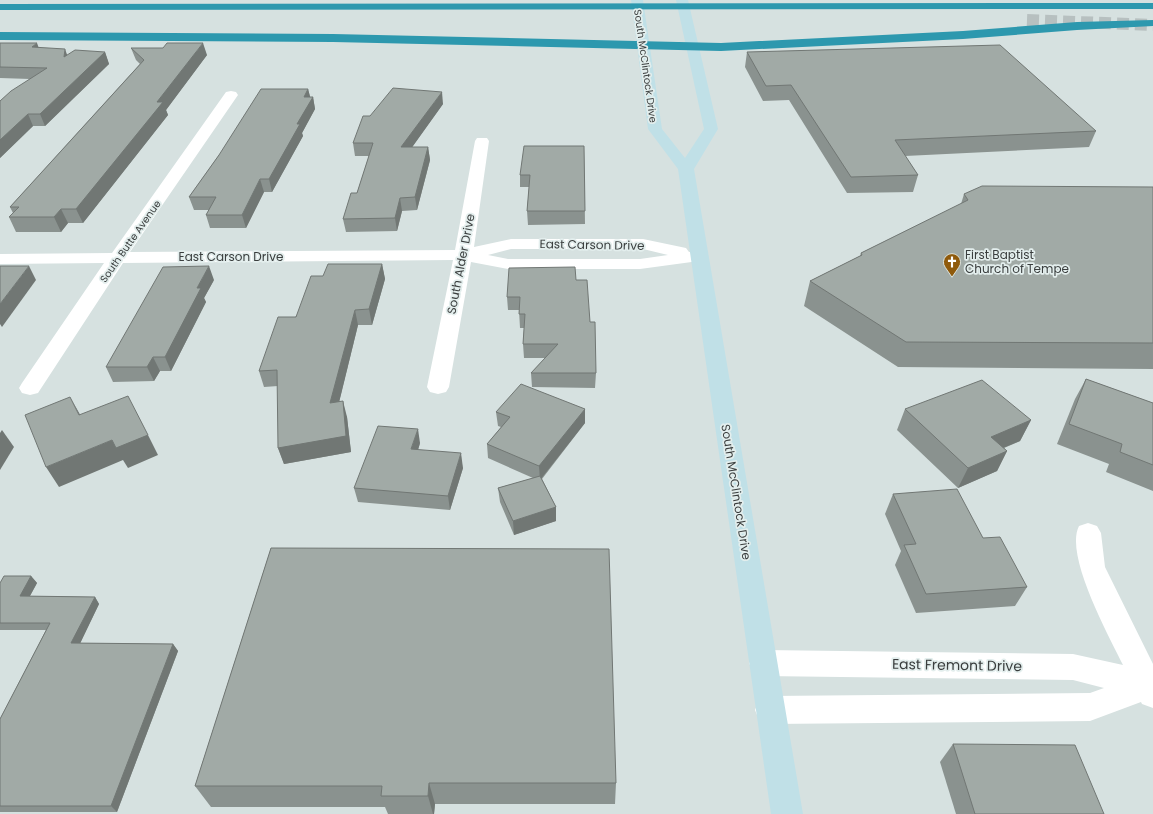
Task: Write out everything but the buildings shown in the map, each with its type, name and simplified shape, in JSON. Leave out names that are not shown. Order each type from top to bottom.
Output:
[{"type":"highway","points":[[378,6],[977,18]]},
{"type":"highway","points":[[0,7],[1153,6]]},
{"type":"highway","points":[[1013,19],[1027,20]]},
{"type":"highway","points":[[0,36],[341,38],[722,47],[948,36],[1077,26],[1153,23]]},
{"type":"main road","name":"South McClintock Drive","points":[[637,0],[655,129],[686,169],[787,814]]},
{"type":"main road","points":[[682,0],[694,46],[712,129],[686,169]]},
{"type":"street","name":"South Butte Avenue","points":[[30,388],[231,95]]},
{"type":"street","name":"South Alder Drive","points":[[438,386],[463,255],[482,141]]},
{"type":"street","name":"East Carson Drive","points":[[0,259],[463,255],[508,264],[640,264],[699,256]]},
{"type":"street","points":[[770,710],[1090,707],[1152,688],[1118,627],[1092,567],[1088,534]]},
{"type":"street","name":"East Fremont Drive","points":[[763,662],[1073,667],[1152,688]]},
{"type":"tunnel","points":[[1027,20],[1153,25]]},
{"type":"place","name":"First Baptist Church of Tempe","points":[[952,277]]}]
